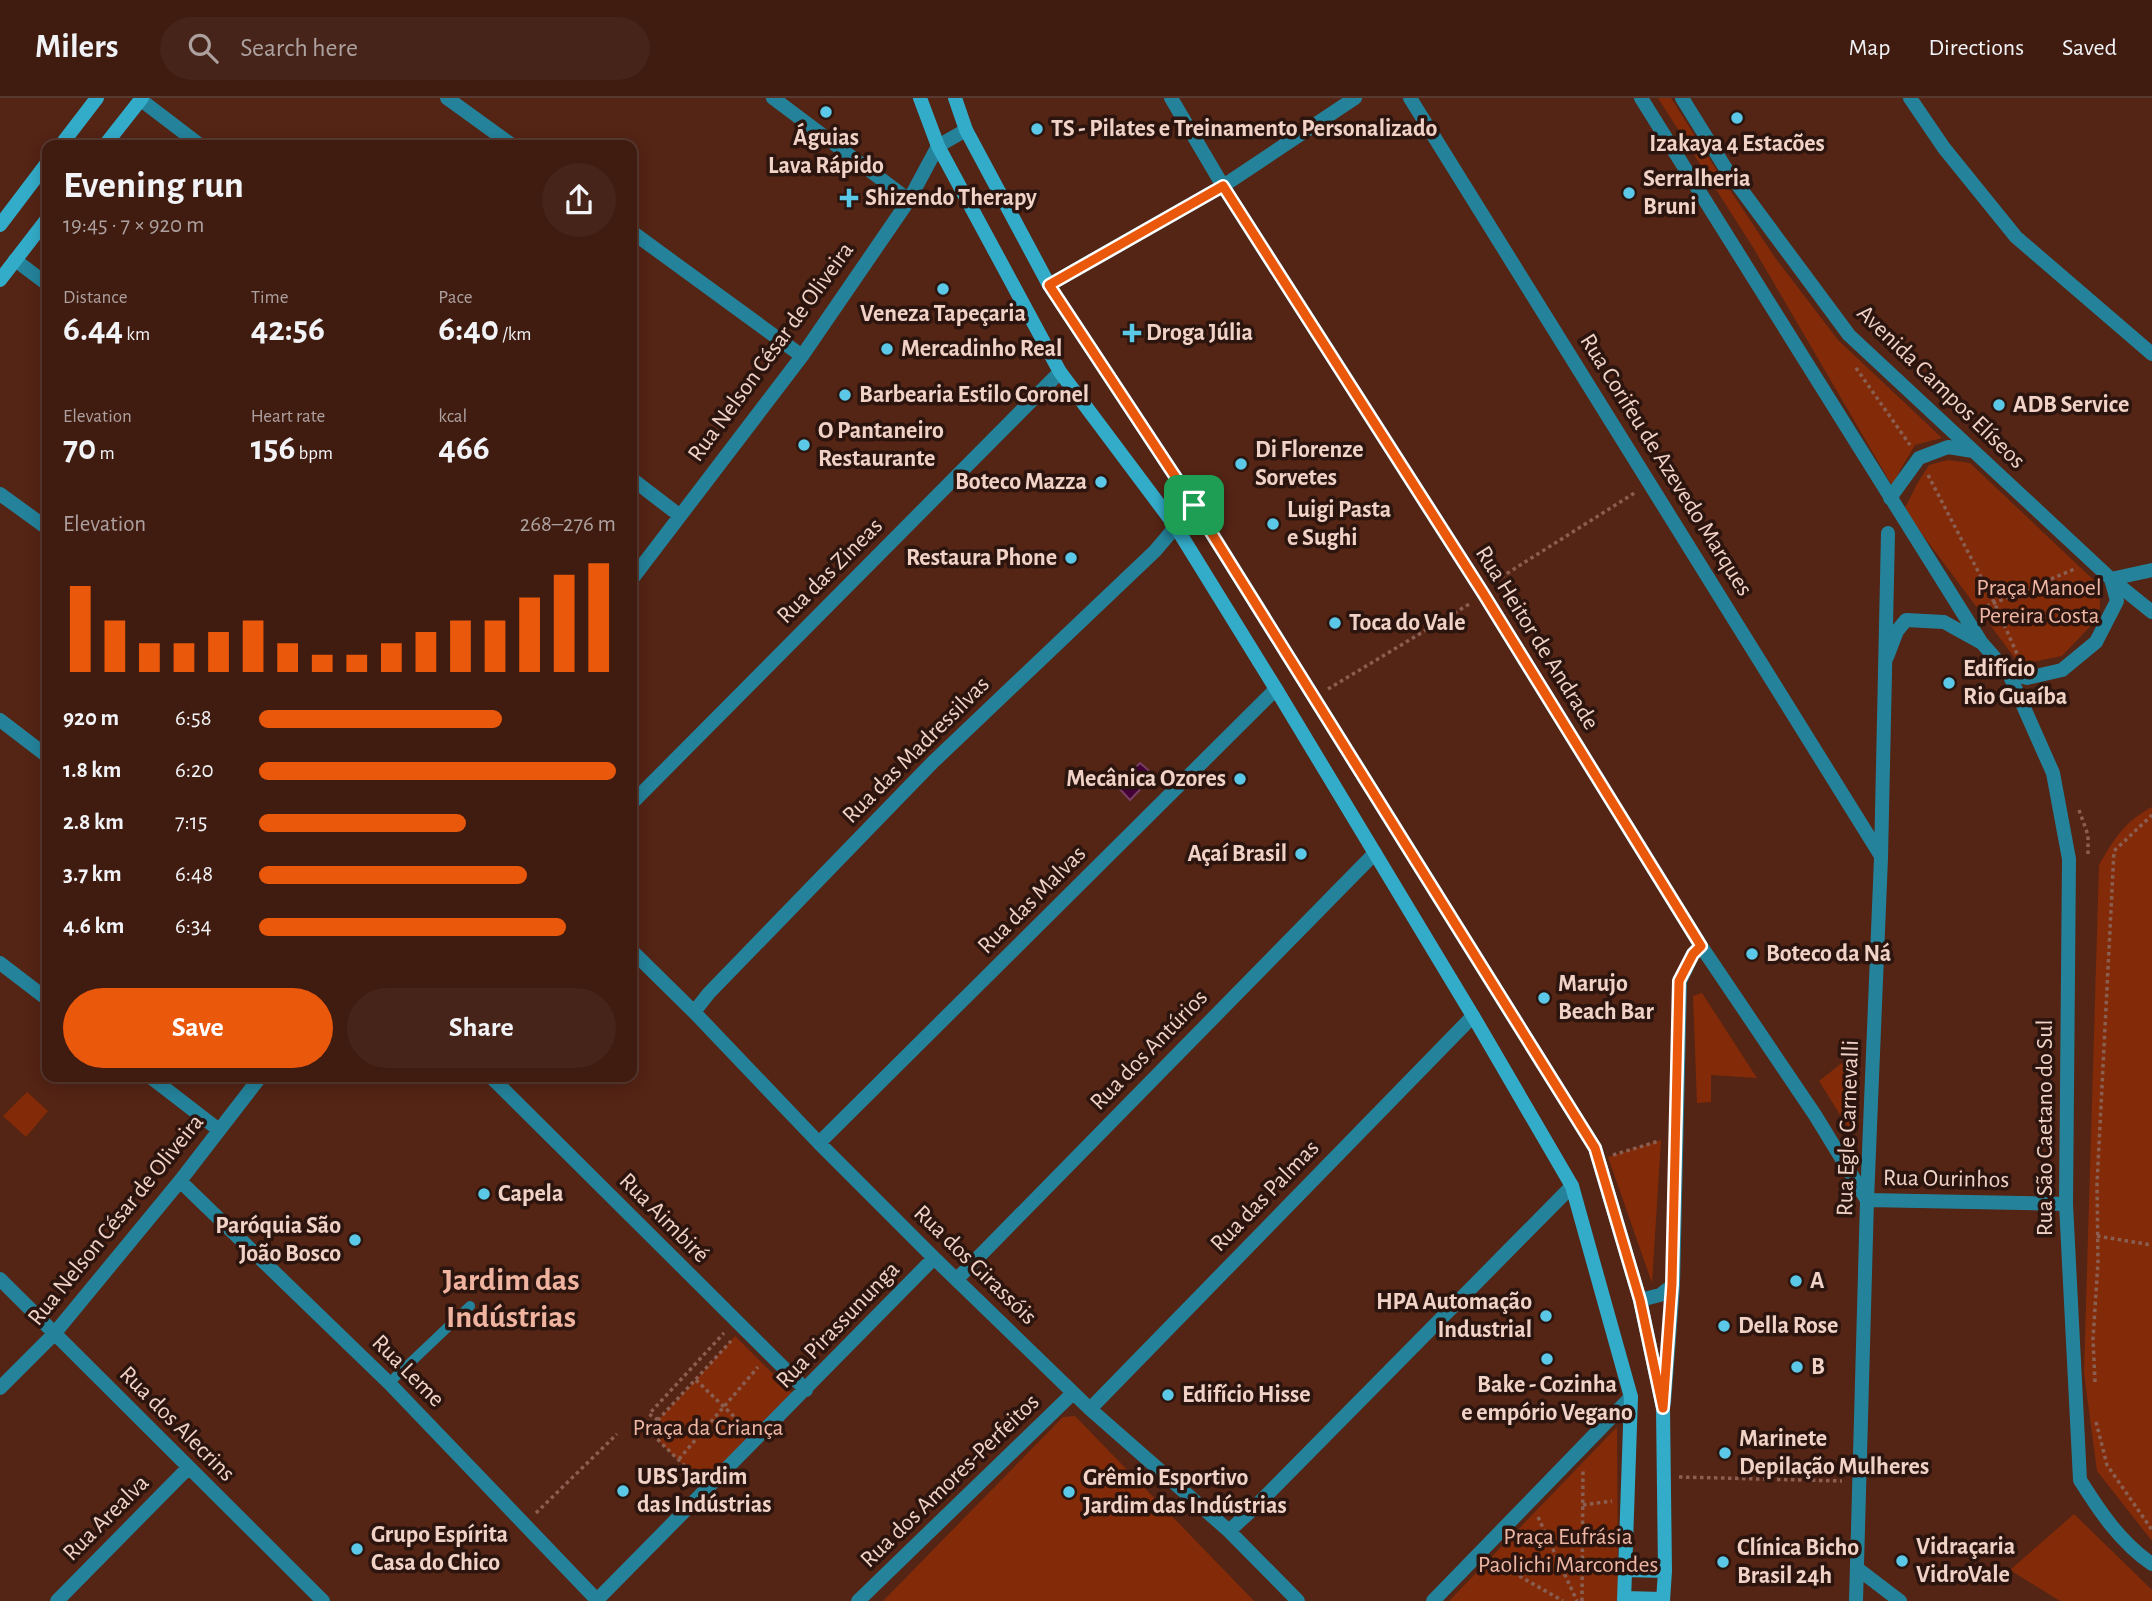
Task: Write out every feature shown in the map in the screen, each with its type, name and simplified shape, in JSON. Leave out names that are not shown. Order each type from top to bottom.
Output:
[{"type":"main road","points":[[65,140],[97,98]]},
{"type":"main road","points":[[920,98],[937,146],[1060,372],[1175,527],[1375,853],[1572,1186],[1631,1397],[1624,1600],[1663,1600],[1663,1408],[1640,1300],[1595,1148],[1194,505],[1049,285],[966,130],[955,98]]},
{"type":"main road","points":[[109,140],[141,99]]},
{"type":"main road","points":[[0,225],[42,170]]},
{"type":"main road","points":[[0,281],[42,225]]},
{"type":"main road","points":[[1625,1570],[1665,1571]]},
{"type":"street","points":[[447,98],[505,140]]},
{"type":"street","points":[[773,98],[909,200]]},
{"type":"street","name":"Rua Heitor de Andrade","points":[[1171,98],[1223,186],[1483,593],[1701,946],[1815,1115],[1867,1200]]},
{"type":"street","points":[[1049,285],[1223,186],[1355,98]]},
{"type":"street","name":"Rua Corifeu de Azevedo Marques","points":[[1410,98],[1881,858]]},
{"type":"street","points":[[1641,98],[1981,642]]},
{"type":"street","name":"Avenida Campos Elíseos","points":[[1682,98],[1726,169],[1849,335],[2112,579],[2152,612]]},
{"type":"street","points":[[1910,98],[1944,148],[2016,237],[2152,354]]},
{"type":"street","points":[[141,99],[194,140]]},
{"type":"street","points":[[937,146],[966,130]]},
{"type":"street","name":"Rua Nelson César de Oliveira","points":[[637,572],[802,356],[909,200],[937,146]]},
{"type":"street","points":[[637,236],[802,356]]},
{"type":"street","points":[[15,260],[42,280]]},
{"type":"street","name":"Rua das Zineas","points":[[637,798],[1060,372]]},
{"type":"street","points":[[1890,498],[1919,458],[1948,447],[1975,451]]},
{"type":"street","points":[[637,483],[679,516]]},
{"type":"street","points":[[0,494],[42,524]]},
{"type":"street","name":"Rua das Madressilvas","points":[[694,1012],[709,993],[933,762],[1155,551],[1194,505]]},
{"type":"street","name":"Rua Egle Carnevalli","points":[[1856,1601],[1867,1200],[1881,858],[1888,533]]},
{"type":"street","points":[[2009,674],[2027,678],[2062,670],[2096,642],[2117,601],[2112,579],[2152,570]]},
{"type":"street","points":[[1887,657],[1897,631],[1906,620],[1944,622],[1981,642]]},
{"type":"street","name":"Rua São Caetano do Sul","points":[[1981,642],[2009,674],[2053,773],[2069,859],[2066,1205],[2080,1480],[2102,1517],[2139,1555],[2152,1564]]},
{"type":"street","name":"Rua das Malvas","points":[[819,1143],[1276,690]]},
{"type":"street","points":[[0,720],[42,752]]},
{"type":"street","name":"Rua dos Antúrios","points":[[957,1279],[1375,853]]},
{"type":"street","points":[[1663,1408],[1672,1284],[1679,981],[1693,954],[1701,946]]},
{"type":"street","name":"Rua dos Girassóis","points":[[637,956],[934,1258],[1090,1409],[1229,1531],[1298,1601]]},
{"type":"street","points":[[0,963],[42,995]]},
{"type":"street","name":"Rua das Palmas","points":[[1090,1409],[1473,1016]]},
{"type":"street","points":[[157,1082],[219,1130]]},
{"type":"street","name":"Rua Nelson César de Oliveira","points":[[0,1388],[54,1334],[180,1181],[256,1082]]},
{"type":"street","name":"Rua Aimbiré","points":[[496,1082],[735,1329],[806,1390]]},
{"type":"street","name":"Rua Leme","points":[[180,1181],[389,1383],[597,1600]]},
{"type":"street","points":[[1229,1531],[1572,1186]]},
{"type":"street","name":"Rua Ourinhos","points":[[1867,1200],[2066,1205]]},
{"type":"street","name":"Rua Pirassununga","points":[[597,1600],[934,1258]]},
{"type":"street","name":"Rua dos Alecrins","points":[[0,1279],[318,1599]]},
{"type":"street","points":[[1640,1300],[1660,1295],[1672,1284]]},
{"type":"street","name":"Rua dos Amores-Perfeitos","points":[[858,1601],[1073,1393]]},
{"type":"street","points":[[1433,1601],[1631,1397]]},
{"type":"street","name":"Rua Arealva","points":[[57,1601],[188,1468]]},
{"type":"street","points":[[1858,1569],[1900,1601]]},
{"type":"lane","points":[[389,1383],[470,1306]]},
{"type":"path","points":[[1856,368],[1919,458],[1994,603],[2022,664]]},
{"type":"path","points":[[1978,609],[2080,567]]},
{"type":"path","points":[[2095,1393],[2093,1339],[2097,1184],[2114,851],[2152,815]]},
{"type":"path","points":[[1608,1157],[1661,1140]]},
{"type":"path","points":[[2097,1236],[2152,1245]]},
{"type":"path","points":[[698,1479],[650,1432],[696,1380],[735,1329]]},
{"type":"path","points":[[658,1420],[649,1414],[735,1329]]},
{"type":"path","points":[[680,1459],[762,1363]]},
{"type":"path","points":[[696,1380],[748,1430]]},
{"type":"path","points":[[2096,1420],[2107,1465],[2152,1530]]},
{"type":"path","points":[[524,1524],[617,1434]]},
{"type":"path","points":[[1580,1601],[1583,1463]]},
{"type":"path","points":[[1677,1476],[1852,1482]]},
{"type":"path","points":[[1583,1505],[1618,1501]]},
{"type":"path","points":[[1536,1512],[1580,1601]]},
{"type":"path","points":[[1490,1559],[1563,1601]]},
{"type":"green space","points":[[1658,98],[1671,98],[1776,259],[1838,340],[1942,438],[1915,445],[1893,487],[1754,249]]},
{"type":"green space","name":"Praça Manoel Pereira Costa","points":[[1948,460],[1970,463],[2101,587],[2099,617],[2062,656],[2022,664],[2017,661],[1904,510],[1929,465]]},
{"type":"green space","points":[[2152,807],[2152,1541],[2097,1471],[2084,1373],[2099,865],[2121,832]]},
{"type":"green space","points":[[1702,993],[1757,1078],[1711,1075],[1711,1102],[1697,1103],[1693,996]]},
{"type":"green space","points":[[1852,1055],[1852,1134],[1819,1081]]},
{"type":"green space","points":[[27,1092],[48,1111],[26,1137],[3,1116]]},
{"type":"green space","points":[[1661,1140],[1652,1283],[1608,1157]]},
{"type":"green space","name":"Praça da Criança","points":[[735,1336],[792,1393],[707,1489],[650,1432]]},
{"type":"green space","name":"Grêmio Esportivo Jardim das Indústrias","points":[[1075,1416],[1254,1601],[883,1601],[1063,1417]]},
{"type":"green space","name":"Praça Eufrásia Paolichi Marcondes","points":[[1617,1427],[1618,1601],[1449,1601]]},
{"type":"green space","points":[[2074,1514],[2152,1590],[2152,1601],[2060,1601],[2010,1570]]},
{"type":"shaded area","points":[[1140,763],[1154,775],[1130,800],[1117,786]]},
{"type":"place","name":"Águias Lava Rápido","points":[[826,112]]},
{"type":"place","name":"Izakaya 4 Estacões","points":[[1737,118]]},
{"type":"place","name":"TS - Pilates e Treinamento Personalizado","points":[[1037,129]]},
{"type":"place","name":"Serralheria Bruni","points":[[1629,193]]},
{"type":"place","name":"Shizendo Therapy","points":[[849,198]]},
{"type":"place","name":"Veneza Tapeçaria","points":[[943,289]]},
{"type":"place","name":"Droga Júlia","points":[[1132,333]]},
{"type":"place","name":"Mercadinho Real","points":[[887,349]]},
{"type":"place","name":"Barbearia Estilo Coronel","points":[[845,395]]},
{"type":"place","name":"ADB Service","points":[[1999,405]]},
{"type":"place","name":"O Pantaneiro Restaurante","points":[[804,445]]},
{"type":"place","name":"Di Florenze Sorvetes","points":[[1241,464]]},
{"type":"place","name":"Boteco Mazza","points":[[1101,482]]},
{"type":"place","name":"Luigi Pasta e Sughi","points":[[1273,524]]},
{"type":"place","name":"Restaura Phone","points":[[1071,558]]},
{"type":"place","name":"Toca do Vale","points":[[1335,623]]},
{"type":"place","name":"Edifício Rio Guaíba","points":[[1949,683]]},
{"type":"place","name":"Mecânica Ozores","points":[[1240,779]]},
{"type":"place","name":"Açaí Brasil","points":[[1301,854]]},
{"type":"place","name":"Boteco da Ná","points":[[1752,954]]},
{"type":"place","name":"Marujo Beach Bar","points":[[1544,998]]},
{"type":"place","name":"Capela","points":[[484,1194]]},
{"type":"place","name":"Paróquia São João Bosco","points":[[355,1240]]},
{"type":"place","name":"A","points":[[1796,1281]]},
{"type":"place","name":"HPA Automação Industrial","points":[[1546,1316]]},
{"type":"place","name":"Della Rose","points":[[1724,1326]]},
{"type":"place","name":"Bake - Cozinha e empório Vegano","points":[[1547,1359]]},
{"type":"place","name":"B","points":[[1797,1367]]},
{"type":"place","name":"Edifício Hisse","points":[[1168,1395]]},
{"type":"place","name":"Marinete Depilação Mulheres","points":[[1725,1453]]},
{"type":"place","name":"UBS Jardim das Indústrias","points":[[623,1491]]},
{"type":"place","name":"Grêmio Esportivo Jardim das Indústrias","points":[[1069,1492]]},
{"type":"place","name":"Grupo Espírita Casa do Chico","points":[[357,1549]]},
{"type":"place","name":"Vidraçaria VidroVale","points":[[1902,1561]]},
{"type":"place","name":"Clínica Bicho Brasil 24h","points":[[1723,1562]]},
{"type":"district","name":"Jardim das Indústrias","points":[[511,1298]]},
{"type":"route","points":[[1223,186],[1483,593],[1701,946],[1693,954],[1679,981],[1672,1284],[1663,1408],[1640,1300],[1595,1148],[1194,505],[1049,285],[1223,186]]}]
